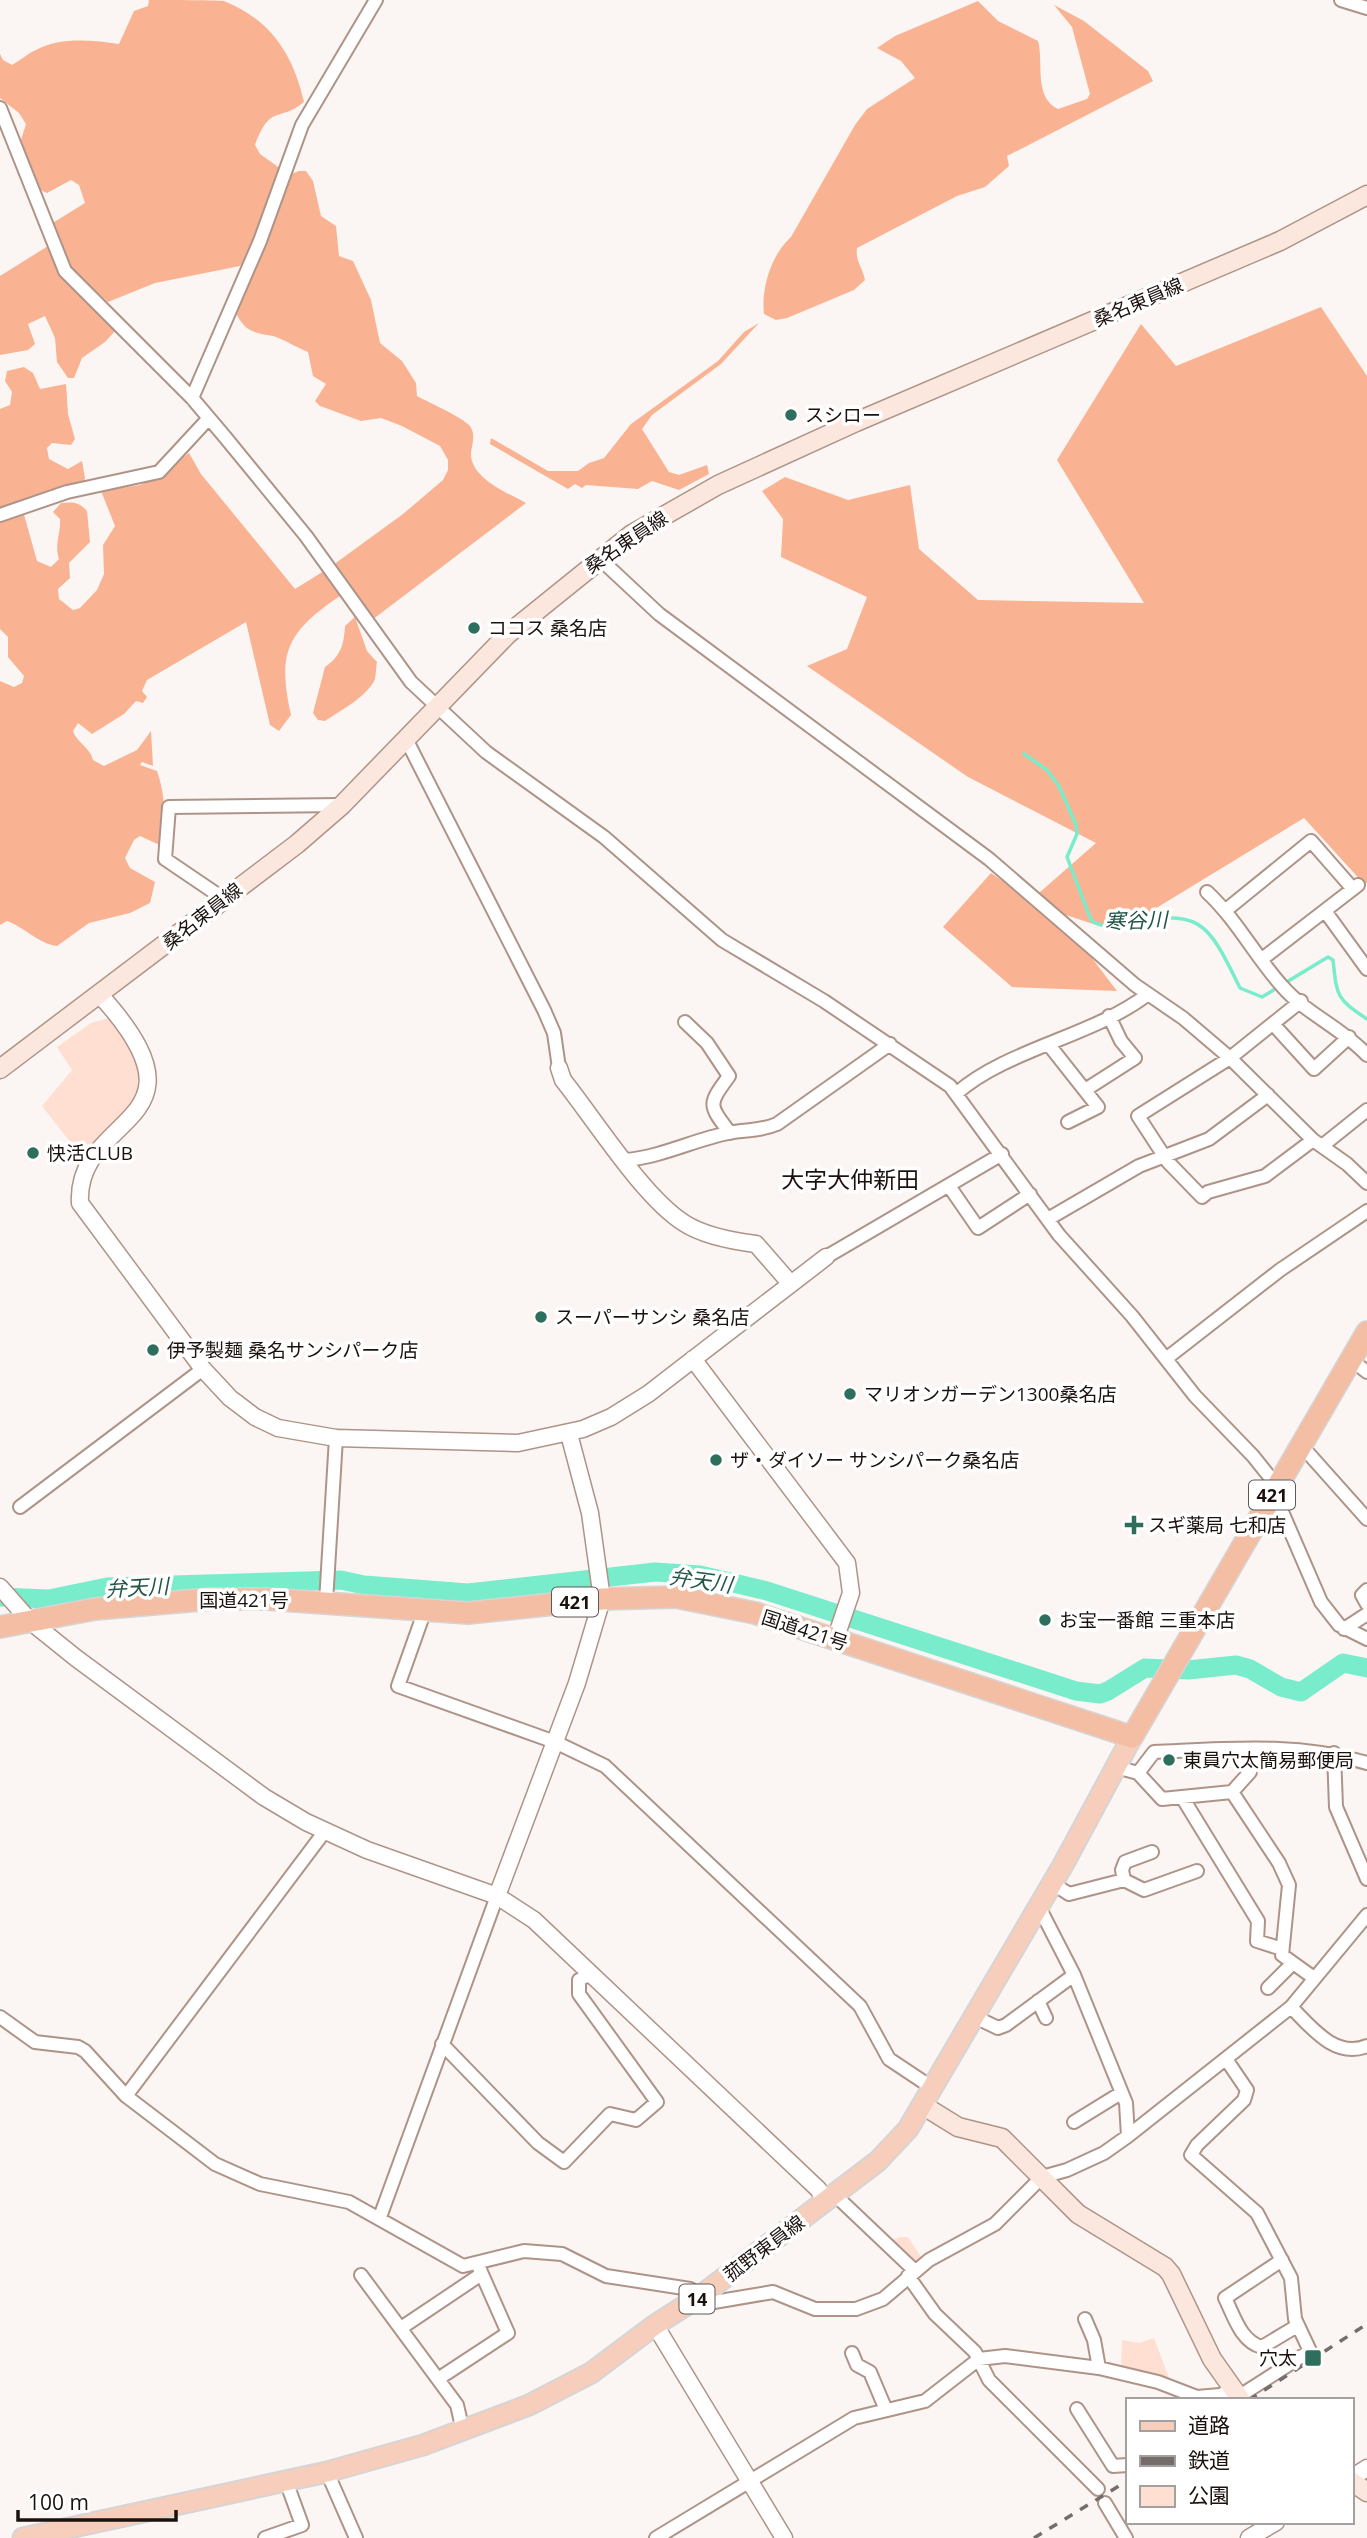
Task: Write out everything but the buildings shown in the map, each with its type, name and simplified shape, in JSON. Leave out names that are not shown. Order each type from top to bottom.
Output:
[{"type":"highway","name":"421","points":[[1132,1737],[1367,1332]]},
{"type":"highway","name":"国道421号","points":[[0,1627],[25,1615],[147,1603],[326,1597],[425,1611],[468,1613],[602,1594],[676,1597],[838,1632],[1132,1737]]},
{"type":"main road","name":"桑名東員線","points":[[0,1069],[100,995],[342,805],[508,634],[598,558],[632,534],[718,485],[856,422],[1280,241],[1367,195]]},
{"type":"main road","name":"菰野東員線","points":[[33,2537],[327,2472],[463,2431],[529,2406],[591,2373],[655,2325],[699,2297],[878,2161],[929,2098],[1039,1907],[1132,1737]]},
{"type":"main road","points":[[929,2098],[958,2127],[1002,2138],[1078,2214],[1152,2257],[1171,2274],[1212,2359],[1237,2396]]},
{"type":"street","points":[[192,398],[260,241],[302,125],[376,0]]},
{"type":"street","points":[[1341,0],[1367,8]]},
{"type":"street","points":[[0,108],[65,271],[209,418],[285,508],[393,659],[437,709],[509,772],[604,837],[722,940],[890,1044],[942,1079],[957,1093],[1048,1219],[1167,1358],[1195,1396],[1253,1456],[1275,1489],[1321,1602],[1344,1629],[1367,1639]]},
{"type":"street","points":[[0,515],[67,492],[159,472],[209,418]]},
{"type":"street","points":[[598,558],[659,614],[968,842],[1148,994],[1230,1058],[1318,1143],[1367,1184]]},
{"type":"street","points":[[406,739],[544,1010],[554,1033],[563,1080],[655,1199],[673,1216],[707,1233],[755,1244],[790,1283]]},
{"type":"street","points":[[224,899],[165,859],[169,807],[342,805]]},
{"type":"street","points":[[1226,910],[1311,841],[1355,887],[1262,959]]},
{"type":"street","points":[[1207,892],[1226,910],[1281,985],[1349,1037],[1367,1055]]},
{"type":"street","points":[[1325,911],[1365,962]]},
{"type":"street","points":[[957,1093],[977,1079],[1109,1016],[1148,994]]},
{"type":"street","points":[[100,995],[131,1034],[145,1066],[148,1089],[142,1104],[128,1123],[89,1161],[79,1186],[80,1203],[203,1369],[230,1398],[255,1417],[278,1427],[336,1438],[518,1443],[569,1434],[629,1407],[826,1257],[1002,1154]]},
{"type":"street","points":[[1301,1001],[1230,1058],[1138,1116],[1165,1156],[1202,1197],[1208,1192],[1265,1175],[1367,1110]]},
{"type":"street","points":[[1086,1090],[1135,1058],[1121,1041],[1109,1016]]},
{"type":"street","points":[[685,1022],[707,1043],[729,1076],[711,1101],[711,1108],[730,1133]]},
{"type":"street","points":[[1273,1024],[1314,1069],[1349,1037]]},
{"type":"street","points":[[625,1160],[648,1158],[730,1133],[758,1132],[777,1124],[890,1044]]},
{"type":"street","points":[[1049,1045],[1098,1107],[1068,1122]]},
{"type":"street","points":[[1048,1219],[1139,1166],[1209,1139],[1268,1096]]},
{"type":"street","points":[[949,1186],[978,1228],[1030,1194]]},
{"type":"street","points":[[1167,1358],[1280,1270],[1367,1211]]},
{"type":"street","points":[[693,1359],[843,1556],[851,1583],[848,1603],[838,1632]]},
{"type":"street","points":[[1350,1359],[1367,1372]]},
{"type":"street","points":[[20,1507],[203,1369]]},
{"type":"street","points":[[380,2217],[496,1896],[555,1742],[602,1594],[590,1513],[569,1434]]},
{"type":"street","points":[[326,1597],[336,1438]]},
{"type":"street","points":[[1299,1447],[1309,1454],[1367,1520]]},
{"type":"street","points":[[2,1588],[25,1615],[230,1773],[325,1831],[367,1850],[496,1896],[534,1920],[818,2189],[911,2273],[924,2300],[975,2351],[989,2380],[1098,2489]]},
{"type":"street","points":[[1367,1590],[1362,1595],[1367,1604]]},
{"type":"street","points":[[425,1611],[398,1686],[555,1742],[604,1766],[860,2006],[889,2059],[929,2098]]},
{"type":"street","points":[[1344,1629],[1367,1614]]},
{"type":"street","points":[[1138,1773],[1154,1752],[1279,1748],[1334,1753],[1367,1763]]},
{"type":"street","points":[[1334,1753],[1336,1807],[1367,1879]]},
{"type":"street","points":[[1116,1767],[1138,1773],[1162,1799],[1232,1792],[1250,1772]]},
{"type":"street","points":[[1232,1792],[1279,1863],[1289,1885],[1282,1955],[1292,1965],[1314,1978]]},
{"type":"street","points":[[1182,1797],[1258,1921],[1257,1941],[1282,1949]]},
{"type":"street","points":[[126,2096],[325,1831]]},
{"type":"street","points":[[1124,1880],[1122,1870],[1125,1862],[1152,1852]]},
{"type":"street","points":[[1052,1883],[1074,1894],[1124,1880],[1144,1890],[1197,1871]]},
{"type":"street","points":[[1039,1907],[1074,1975],[1126,2103],[1128,2136]]},
{"type":"street","points":[[401,2328],[479,2269],[524,2251],[562,2254],[606,2276],[690,2289],[699,2297],[714,2302],[760,2292],[773,2292],[815,2309],[856,2309],[883,2299],[911,2273],[995,2224],[1042,2177],[1067,2170],[1104,2153],[1226,2059],[1291,2007],[1367,1915]]},
{"type":"street","points":[[1268,1988],[1292,1965]]},
{"type":"street","points":[[442,2044],[538,2143],[564,2162],[610,2114],[636,2120],[657,2102],[579,1994],[579,1980],[592,1973]]},
{"type":"street","points":[[975,2017],[998,2028],[1074,1975]]},
{"type":"street","points":[[1038,2001],[1046,2018]]},
{"type":"street","points":[[1291,2007],[1334,2046],[1367,2046]]},
{"type":"street","points":[[0,2017],[34,2042],[78,2047],[85,2051],[126,2096],[215,2164],[260,2184],[349,2202],[463,2266],[479,2269]]},
{"type":"street","points":[[656,2538],[854,2418],[925,2401],[979,2359],[1006,2356],[1099,2368],[1202,2398],[1237,2396],[1310,2351],[1297,2326],[1294,2289],[1257,2213],[1191,2155],[1196,2146],[1244,2100],[1247,2090],[1226,2059]]},
{"type":"street","points":[[1074,2122],[1121,2093]]},
{"type":"street","points":[[1282,2260],[1225,2298],[1246,2340],[1255,2345],[1262,2347],[1297,2326]]},
{"type":"street","points":[[438,2379],[508,2333],[479,2269]]},
{"type":"street","points":[[361,2275],[457,2406],[463,2431]]},
{"type":"street","points":[[1085,2319],[1094,2340],[1099,2368]]},
{"type":"street","points":[[655,2325],[784,2538]]},
{"type":"street","points":[[852,2353],[857,2365],[870,2372],[886,2410]]},
{"type":"street","points":[[1077,2409],[1112,2466],[1126,2466]]},
{"type":"street","points":[[327,2472],[356,2538]]},
{"type":"street","points":[[265,2538],[302,2525],[286,2481]]},
{"type":"street","points":[[1105,2503],[1126,2538]]},
{"type":"street","points":[[1249,2538],[1273,2524]]},
{"type":"green space","points":[[109,1018],[135,1059],[137,1089],[125,1114],[82,1157],[42,1106],[72,1070],[57,1047],[91,1023]]},
{"type":"green space","points":[[908,2237],[923,2260],[913,2262],[890,2241]]},
{"type":"green space","points":[[1154,2338],[1169,2378],[1121,2368],[1122,2340],[1139,2343]]},
{"type":"shaded area","points":[[149,0],[224,1],[255,18],[278,41],[286,54],[304,102],[271,118],[255,145],[260,154],[281,169],[250,254],[240,266],[155,283],[108,302],[71,269],[51,224],[85,203],[79,185],[71,180],[47,193],[38,189],[21,140],[26,124],[19,113],[0,98],[0,54],[3,60],[12,65],[55,43],[87,41],[119,44],[134,11],[148,6]]},
{"type":"shaded area","points":[[978,1],[998,21],[1038,41],[1042,87],[1050,103],[1058,109],[1087,99],[1090,94],[1072,27],[1054,5],[1084,21],[1148,71],[1153,81],[1007,156],[1009,166],[985,187],[957,196],[857,248],[857,257],[865,280],[854,290],[787,318],[776,320],[764,314],[764,294],[773,262],[791,237],[855,125],[867,109],[915,78],[901,61],[877,48],[895,36]]},
{"type":"shaded area","points":[[306,171],[313,181],[321,216],[336,226],[339,256],[353,261],[371,300],[380,343],[402,361],[416,383],[417,396],[470,426],[473,436],[472,462],[483,477],[526,503],[372,620],[333,565],[403,514],[443,480],[448,470],[448,460],[440,446],[402,426],[381,418],[361,421],[320,406],[315,401],[326,384],[313,376],[308,352],[276,337],[250,330],[238,318],[235,311],[289,175]]},
{"type":"shaded area","points":[[48,246],[117,329],[105,342],[82,358],[74,378],[68,378],[57,362],[55,338],[45,316],[28,324],[35,344],[28,350],[0,355],[0,276]]},
{"type":"shaded area","points":[[1321,307],[1367,376],[1367,883],[1364,884],[1304,818],[1117,932],[1057,912],[1117,991],[1012,987],[943,927],[991,873],[1031,900],[1096,843],[968,777],[807,666],[847,649],[867,597],[781,557],[783,519],[762,491],[785,477],[848,500],[910,485],[919,549],[978,600],[1144,603],[1057,460],[1141,324],[1176,366]]},
{"type":"shaded area","points":[[759,323],[721,364],[652,415],[642,429],[669,472],[679,475],[707,465],[709,474],[679,490],[652,481],[638,489],[586,485],[582,488],[575,484],[568,489],[490,444],[491,438],[548,471],[578,471],[589,463],[604,458],[631,424],[718,361],[744,332]]},
{"type":"shaded area","points":[[24,367],[33,373],[40,389],[66,384],[68,414],[75,439],[71,445],[52,443],[47,448],[49,459],[68,469],[82,461],[85,478],[83,484],[0,509],[0,409],[10,405],[12,392],[5,381],[7,371]]},
{"type":"shaded area","points":[[189,453],[201,474],[295,589],[324,571],[340,596],[308,621],[290,645],[285,675],[291,715],[279,731],[270,725],[246,622],[147,680],[142,691],[147,697],[143,703],[136,701],[124,714],[92,734],[78,723],[73,731],[75,735],[93,760],[104,766],[137,750],[151,731],[153,766],[142,762],[140,765],[157,771],[160,781],[164,809],[164,847],[140,836],[134,840],[125,858],[130,868],[155,882],[150,903],[130,913],[89,923],[57,946],[50,945],[7,921],[0,925],[0,681],[14,687],[22,683],[24,676],[8,657],[8,637],[0,629],[0,519],[23,511],[37,561],[51,567],[59,559],[57,549],[60,519],[53,512],[61,503],[78,504],[87,511],[90,542],[69,563],[70,578],[58,589],[59,599],[73,610],[80,608],[97,590],[104,574],[103,545],[115,526],[101,491],[140,485]]},
{"type":"shaded area","points":[[355,617],[367,651],[377,662],[375,679],[353,703],[325,721],[318,720],[313,713],[325,667],[338,654],[345,626]]},
{"type":"waterway","name":"寒谷川","points":[[1024,754],[1047,770],[1059,786],[1076,825],[1077,834],[1067,857],[1091,920],[1105,925],[1169,918],[1185,919],[1198,924],[1218,946],[1240,988],[1262,997],[1328,957],[1333,960],[1340,996],[1367,1019]]},
{"type":"waterway","name":"弁天川","points":[[0,1597],[49,1599],[107,1587],[341,1580],[364,1585],[468,1593],[655,1572],[700,1575],[767,1591],[1076,1691],[1100,1694],[1145,1668],[1188,1670],[1236,1665],[1250,1669],[1281,1687],[1301,1692],[1343,1663],[1367,1668]]},
{"type":"railway","points":[[1252,2398],[1367,2324]]},
{"type":"railway","points":[[1034,2538],[1126,2482]]},
{"type":"place","name":"スシロー","points":[[791,415]]},
{"type":"place","name":"ココス 桑名店","points":[[474,628]]},
{"type":"place","name":"快活CLUB","points":[[33,1153]]},
{"type":"place","name":"スーパーサンシ 桑名店","points":[[541,1317]]},
{"type":"place","name":"伊予製麺 桑名サンシパーク店","points":[[153,1350]]},
{"type":"place","name":"マリオンガーデン1300桑名店","points":[[850,1394]]},
{"type":"place","name":"ザ・ダイソー サンシパーク桑名店","points":[[716,1460]]},
{"type":"place","name":"スギ薬局 七和店","points":[[1134,1525]]},
{"type":"place","name":"お宝一番館 三重本店","points":[[1045,1620]]},
{"type":"place","name":"東員穴太簡易郵便局","points":[[1169,1760]]},
{"type":"place","name":"穴太","points":[[1313,2358]]},
{"type":"district","name":"大字大仲新田","points":[[850,1179]]}]
